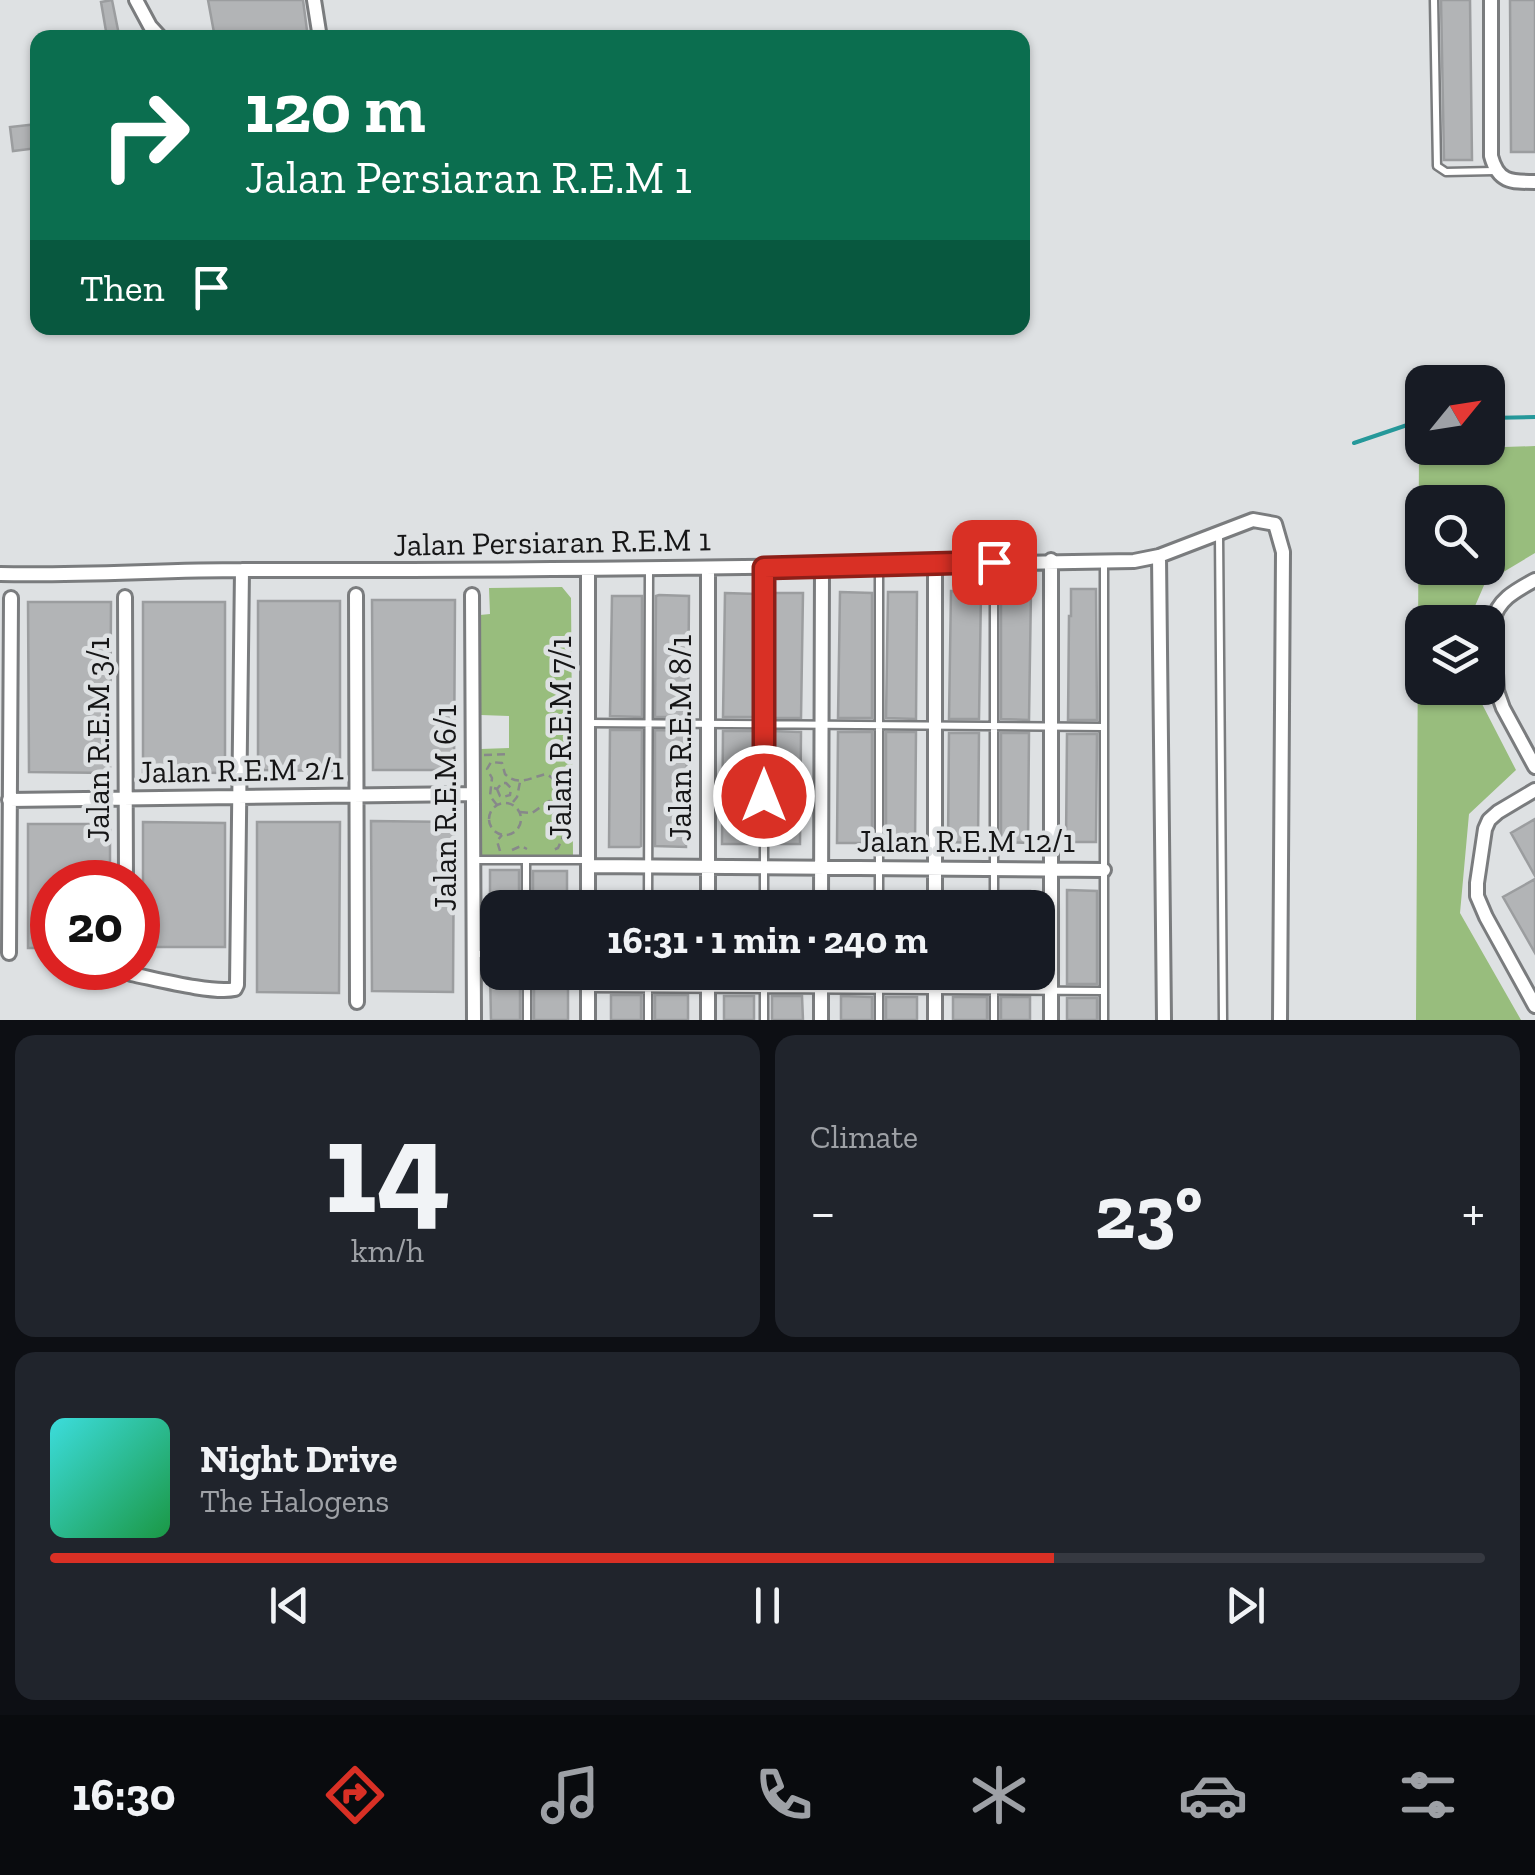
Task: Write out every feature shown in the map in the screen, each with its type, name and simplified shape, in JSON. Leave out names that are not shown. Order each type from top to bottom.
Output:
[{"type":"street","points":[[136,0],[154,30]]},
{"type":"street","points":[[314,0],[319,30]]},
{"type":"street","points":[[1490,0],[1491,156],[1496,171],[1507,180],[1535,182]]},
{"type":"street","name":"Jalan Persiaran R.E.M 1","points":[[0,574],[764,568],[1134,560],[1159,556],[1253,520],[1274,524],[1283,552],[1280,1020]]},
{"type":"street","points":[[1159,556],[1164,1020]]},
{"type":"street","points":[[1051,560],[1051,1020]]},
{"type":"street","points":[[935,564],[935,890]]},
{"type":"street","points":[[822,566],[822,890]]},
{"type":"street","name":"Jalan R.E.M 8/1","points":[[708,568],[708,890]]},
{"type":"street","name":"Jalan R.E.M 7/1","points":[[588,569],[588,890]]},
{"type":"street","points":[[160,977],[227,990],[235,988],[238,982],[242,570]]},
{"type":"street","points":[[1535,580],[1506,598],[1493,621],[1497,691],[1535,767]]},
{"type":"street","points":[[356,595],[357,1002]]},
{"type":"street","name":"Jalan R.E.M 6/1","points":[[472,595],[474,1020]]},
{"type":"street","name":"Jalan R.E.M 3/1","points":[[125,596],[126,860]]},
{"type":"street","points":[[9,953],[10,598]]},
{"type":"street","points":[[1535,790],[1489,820],[1477,896],[1535,1005]]},
{"type":"street","name":"Jalan R.E.M 2/1","points":[[9,800],[472,794]]},
{"type":"street","name":"Jalan R.E.M 12/1","points":[[588,863],[1104,870]]},
{"type":"street","points":[[588,990],[588,1020]]},
{"type":"street","points":[[708,990],[708,1020]]},
{"type":"street","points":[[821,990],[821,1020]]},
{"type":"street","points":[[935,990],[935,1020]]},
{"type":"lane","points":[[1434,0],[1437,166],[1446,172],[1496,171]]},
{"type":"lane","points":[[1219,534],[1223,1020]]},
{"type":"lane","points":[[1104,561],[1104,1020]]},
{"type":"lane","points":[[994,562],[994,890]]},
{"type":"lane","points":[[879,565],[879,890]]},
{"type":"lane","points":[[764,568],[764,890]]},
{"type":"lane","points":[[648,890],[649,569]]},
{"type":"lane","points":[[588,723],[1104,727]]},
{"type":"lane","points":[[527,890],[528,856]]},
{"type":"lane","points":[[473,860],[528,856],[588,863]]},
{"type":"lane","points":[[473,954],[480,954]]},
{"type":"lane","points":[[527,990],[527,1020]]},
{"type":"lane","points":[[648,990],[648,1020]]},
{"type":"lane","points":[[764,990],[764,1020]]},
{"type":"lane","points":[[879,990],[879,1020]]},
{"type":"lane","points":[[994,1020],[994,990],[1104,991]]},
{"type":"path","points":[[495,754],[497,761]]},
{"type":"path","points":[[472,755],[508,754]]},
{"type":"path","points":[[497,805],[490,796],[492,778],[487,768],[491,762],[502,762],[508,778],[531,780],[546,774],[557,782],[554,814],[566,830],[558,848],[550,852]]},
{"type":"path","points":[[519,811],[518,828],[510,834],[494,831],[489,821],[491,810],[510,804],[517,797],[520,780]]},
{"type":"path","points":[[498,788],[502,783],[519,789]]},
{"type":"path","points":[[491,788],[498,788]]},
{"type":"path","points":[[498,788],[503,797],[510,795],[511,788]]},
{"type":"path","points":[[510,804],[519,811],[532,813],[548,800],[557,800],[588,814]]},
{"type":"path","points":[[502,834],[497,840],[499,850],[504,853],[521,846],[528,856]]},
{"type":"green space","points":[[1535,446],[1535,553],[1505,571],[1505,485],[1419,485],[1419,465],[1505,465],[1505,447]]},
{"type":"green space","points":[[1418,585],[1484,585],[1475,605],[1418,605]]},
{"type":"green space","points":[[562,587],[571,598],[573,855],[482,855],[481,749],[509,748],[509,716],[481,715],[480,615],[490,614],[489,588]]},
{"type":"green space","points":[[1418,705],[1483,705],[1516,770],[1469,814],[1460,913],[1521,1020],[1416,1020]]},
{"type":"building","points":[[112,0],[118,30],[106,30],[101,2]]},
{"type":"building","points":[[208,0],[303,0],[307,30],[214,30]]},
{"type":"building","points":[[1441,0],[1470,0],[1472,160],[1444,160]]},
{"type":"building","points":[[1510,0],[1535,0],[1535,152],[1511,152]]},
{"type":"building","points":[[30,125],[30,149],[13,151],[10,127]]},
{"type":"building","points":[[1071,589],[1096,589],[1097,720],[1068,720]]},
{"type":"building","points":[[1001,590],[1031,591],[1029,720],[1001,719]]},
{"type":"building","points":[[951,591],[981,592],[979,719],[949,719]]},
{"type":"building","points":[[840,592],[872,593],[872,718],[838,718]]},
{"type":"building","points":[[888,592],[917,592],[916,719],[886,718]]},
{"type":"building","points":[[725,593],[757,594],[757,717],[723,717]]},
{"type":"building","points":[[772,593],[803,593],[801,718],[771,718]]},
{"type":"building","points":[[659,595],[689,596],[688,717],[655,717]]},
{"type":"building","points":[[612,596],[642,596],[642,717],[610,716]]},
{"type":"building","points":[[372,600],[455,600],[454,770],[373,770]]},
{"type":"building","points":[[258,601],[340,601],[340,771],[258,770]]},
{"type":"building","points":[[28,602],[111,602],[110,773],[29,772]]},
{"type":"building","points":[[143,602],[225,602],[225,773],[143,772]]},
{"type":"building","points":[[610,730],[642,730],[639,847],[609,847]]},
{"type":"building","points":[[655,730],[687,731],[686,847],[655,846]]},
{"type":"building","points":[[723,731],[757,731],[757,844],[722,844]]},
{"type":"building","points":[[771,731],[801,732],[800,844],[771,844]]},
{"type":"building","points":[[838,732],[872,732],[872,843],[837,843]]},
{"type":"building","points":[[886,732],[916,732],[915,844],[886,843]]},
{"type":"building","points":[[949,733],[979,733],[978,843],[948,842]]},
{"type":"building","points":[[1001,733],[1029,733],[1028,843],[1001,842]]},
{"type":"building","points":[[1067,734],[1097,734],[1096,842],[1066,842]]},
{"type":"building","points":[[1535,819],[1535,876],[1511,833]]},
{"type":"building","points":[[371,821],[454,822],[453,992],[372,991]]},
{"type":"building","points":[[143,822],[225,823],[225,947],[160,947],[160,860],[143,860]]},
{"type":"building","points":[[257,822],[340,822],[339,993],[257,992]]},
{"type":"building","points":[[28,824],[110,824],[110,860],[30,860],[28,948]]},
{"type":"building","points":[[490,870],[519,870],[519,890],[490,890]]},
{"type":"building","points":[[533,871],[567,871],[567,890],[533,890]]},
{"type":"building","points":[[1535,879],[1535,953],[1503,897]]},
{"type":"building","points":[[1067,890],[1097,891],[1097,984],[1067,984]]},
{"type":"building","points":[[490,990],[520,990],[520,1020],[491,1020]]},
{"type":"building","points":[[534,990],[568,990],[568,1020],[534,1020]]},
{"type":"building","points":[[611,995],[641,995],[641,1020],[611,1020]]},
{"type":"building","points":[[655,995],[688,995],[688,1020],[655,1020]]},
{"type":"building","points":[[724,996],[754,996],[754,1020],[724,1020]]},
{"type":"building","points":[[772,996],[802,996],[803,1020],[772,1020]]},
{"type":"building","points":[[841,996],[872,997],[872,1020],[841,1020]]},
{"type":"building","points":[[886,997],[917,997],[917,1020],[886,1020]]},
{"type":"building","points":[[953,997],[987,997],[987,1020],[953,1020]]},
{"type":"building","points":[[1001,997],[1030,997],[1030,1020],[1001,1020]]},
{"type":"building","points":[[1067,998],[1097,998],[1097,1020],[1067,1020]]},
{"type":"waterway","points":[[1505,418],[1535,417]]},
{"type":"waterway","points":[[1354,443],[1405,426]]},
{"type":"route","points":[[764,796],[764,568],[994,562]]}]
